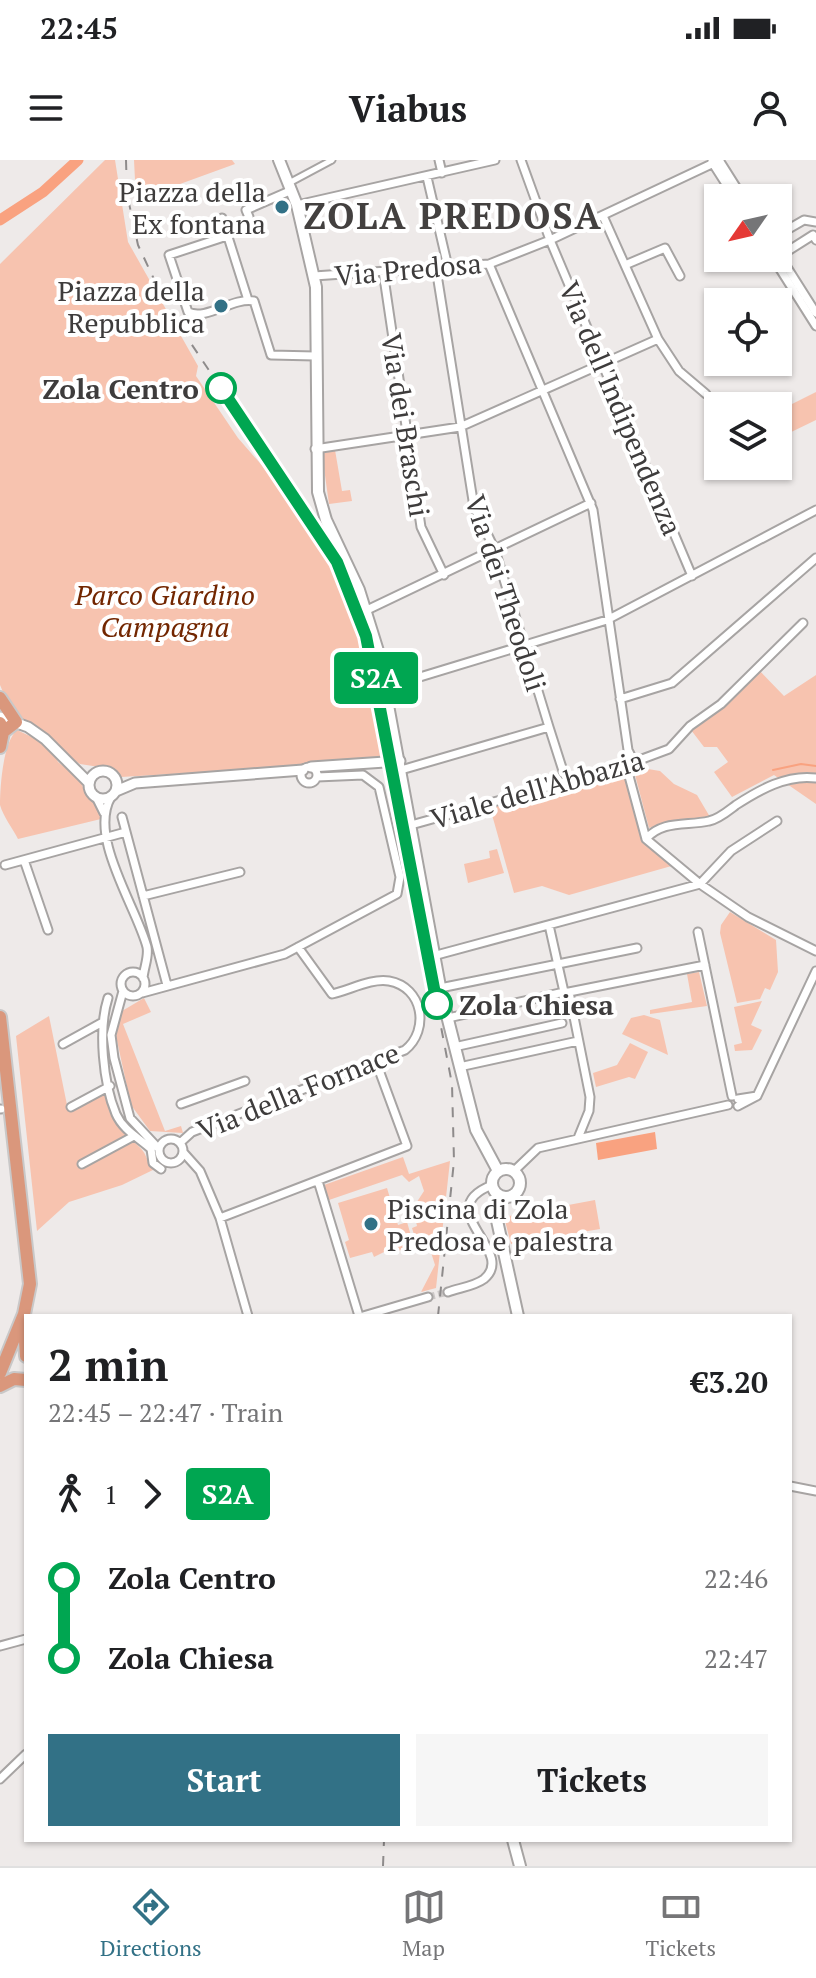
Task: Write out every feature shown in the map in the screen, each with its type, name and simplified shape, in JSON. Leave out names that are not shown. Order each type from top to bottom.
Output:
[{"type":"highway","points":[[0,698],[16,722],[1,724],[0,747]]},
{"type":"highway","points":[[0,1017],[30,1284],[24,1314],[0,1373]]},
{"type":"highway","points":[[0,1386],[14,1379],[24,1380]]},
{"type":"main road","points":[[279,160],[297,205],[314,276],[315,449],[323,510],[367,610],[387,687],[440,988],[476,1130],[498,1171]]},
{"type":"main road","points":[[498,1171],[514,1171],[520,1179],[519,1189],[513,1196],[503,1197]]},
{"type":"main road","points":[[498,1171],[492,1185],[503,1197]]},
{"type":"main road","points":[[503,1197],[496,1216],[518,1314]]},
{"type":"main road","points":[[514,1842],[520,1866]]},
{"type":"street","points":[[247,214],[332,160]]},
{"type":"street","points":[[439,160],[442,173]]},
{"type":"street","points":[[297,205],[495,160]]},
{"type":"street","name":"Via dell'Indipendenza","points":[[521,160],[550,240],[692,576]]},
{"type":"street","points":[[716,161],[728,184]]},
{"type":"street","points":[[716,161],[733,184]]},
{"type":"street","name":"Via Predosa","points":[[314,276],[489,264],[603,216],[716,161]]},
{"type":"street","points":[[427,177],[448,267]]},
{"type":"street","points":[[603,216],[658,339],[679,371],[704,392]]},
{"type":"street","points":[[222,218],[248,300]]},
{"type":"street","points":[[792,227],[804,220],[816,222]]},
{"type":"street","points":[[792,247],[813,235],[816,240]]},
{"type":"street","points":[[227,236],[170,258],[188,312],[199,315],[248,300],[256,303],[271,355],[315,356]]},
{"type":"street","points":[[625,265],[665,248],[680,276]]},
{"type":"street","points":[[489,264],[591,503],[628,750],[627,764],[646,839],[700,884],[748,917],[816,951]]},
{"type":"street","name":"Via dei Theodoli","points":[[436,268],[474,507],[495,550],[565,778]]},
{"type":"street","name":"Via dei Braschi","points":[[383,271],[421,527],[444,575]]},
{"type":"street","points":[[786,272],[816,326]]},
{"type":"street","points":[[796,289],[816,313]]},
{"type":"street","points":[[315,449],[460,427],[658,339]]},
{"type":"street","points":[[367,610],[591,503]]},
{"type":"street","points":[[387,687],[607,620],[816,510]]},
{"type":"street","points":[[620,699],[672,683],[816,558]]},
{"type":"street","name":"Viale dell'Abbazia","points":[[411,825],[565,778],[627,764],[674,745],[690,726],[721,704],[803,623]]},
{"type":"street","points":[[16,722],[45,739],[74,767],[89,783],[105,815],[107,837],[147,948],[142,993]]},
{"type":"street","points":[[96,797],[113,794],[135,783],[307,768],[400,766],[549,727]]},
{"type":"street","points":[[627,764],[628,750]]},
{"type":"street","points":[[74,767],[135,783]]},
{"type":"street","points":[[307,768],[317,777]]},
{"type":"street","points":[[116,1010],[133,997],[156,988],[285,954],[391,899],[401,884],[376,782],[363,775],[317,777],[306,783],[302,778],[307,768]]},
{"type":"street","points":[[89,783],[98,772]]},
{"type":"street","points":[[105,815],[113,794],[114,776]]},
{"type":"street","points":[[646,839],[653,831],[666,826],[716,818],[752,795],[788,780],[816,778]]},
{"type":"street","points":[[122,817],[167,985]]},
{"type":"street","points":[[433,956],[700,884],[731,851],[777,821]]},
{"type":"street","points":[[5,865],[126,832]]},
{"type":"street","points":[[24,860],[48,930]]},
{"type":"street","points":[[143,896],[240,872]]},
{"type":"street","points":[[549,925],[591,1105],[578,1138]]},
{"type":"street","points":[[698,932],[734,1101]]},
{"type":"street","name":"Via della Fornace","points":[[181,1142],[192,1132],[405,1050],[416,1039],[421,1015],[416,1000],[401,985],[382,980],[332,994],[298,947]]},
{"type":"street","points":[[440,988],[637,948]]},
{"type":"street","points":[[146,961],[121,980],[123,991],[111,1035],[123,1099],[130,1118],[159,1149],[166,1162],[194,1164]]},
{"type":"street","points":[[448,1018],[705,965]]},
{"type":"street","points":[[514,1171],[538,1148],[757,1096],[816,971]]},
{"type":"street","points":[[130,972],[156,988]]},
{"type":"street","points":[[123,991],[133,997]]},
{"type":"street","points":[[108,998],[101,1023],[116,1114],[134,1136],[151,1149],[153,1163],[161,1169]]},
{"type":"street","points":[[63,1044],[101,1023]]},
{"type":"street","points":[[454,1047],[562,1023]]},
{"type":"street","points":[[459,1067],[578,1041]]},
{"type":"street","points":[[220,1218],[407,1146],[376,1062]]},
{"type":"street","points":[[181,1104],[245,1081]]},
{"type":"street","points":[[71,1107],[110,1086]]},
{"type":"street","points":[[82,1164],[134,1136]]},
{"type":"street","points":[[147,1136],[181,1142],[183,1152],[194,1164],[220,1218],[247,1314]]},
{"type":"street","points":[[159,1149],[166,1139]]},
{"type":"street","points":[[178,1161],[183,1152]]},
{"type":"street","points":[[318,1181],[360,1314]]},
{"type":"street","points":[[448,1292],[477,1283],[490,1270],[492,1258],[468,1206],[474,1194],[492,1185]]},
{"type":"street","points":[[368,1314],[428,1297]]},
{"type":"street","points":[[792,1486],[816,1491]]},
{"type":"street","points":[[0,1646],[24,1640]]},
{"type":"street","points":[[0,1779],[24,1756]]},
{"type":"green space","name":"Parco Giardino Campagna","points":[[105,160],[115,160],[128,242],[198,366],[196,376],[238,438],[286,493],[331,564],[358,638],[386,762],[247,775],[240,770],[121,777],[112,769],[80,764],[17,725],[0,685],[0,264]]},
{"type":"green space","points":[[134,160],[232,160],[235,164],[136,200]]},
{"type":"green space","points":[[816,392],[816,420],[792,432],[792,404]]},
{"type":"green space","points":[[335,450],[342,491],[350,490],[352,501],[329,504],[322,454]]},
{"type":"green space","points":[[758,669],[784,696],[816,675],[816,804],[774,775],[732,797],[714,772],[728,762],[717,747],[704,747],[691,730],[724,707],[721,702]]},
{"type":"green space","points":[[17,730],[51,746],[58,762],[81,779],[101,819],[18,839],[0,805],[5,754]]},
{"type":"green space","points":[[626,767],[641,830],[675,865],[569,895],[542,886],[514,893],[489,804]]},
{"type":"green space","points":[[642,768],[660,771],[674,784],[697,795],[710,817],[666,822],[649,828],[634,771]]},
{"type":"green space","points":[[497,849],[504,873],[468,883],[464,864],[490,858],[489,851]]},
{"type":"green space","points":[[730,912],[776,940],[778,972],[770,990],[765,988],[760,999],[737,1003],[720,933],[721,925]]},
{"type":"green space","points":[[699,972],[707,1006],[650,1014],[650,1010],[692,1002],[687,974]]},
{"type":"green space","points":[[144,998],[151,1012],[123,1024],[165,1131],[181,1126],[183,1133],[150,1131],[131,1105],[116,1036],[122,1011]]},
{"type":"green space","points":[[762,1001],[751,1025],[762,1030],[752,1050],[735,1051],[734,1045],[742,1043],[734,1007]]},
{"type":"green space","points":[[644,1015],[660,1020],[668,1055],[622,1034],[631,1018]]},
{"type":"green space","points":[[49,1016],[67,1105],[107,1084],[119,1124],[142,1149],[149,1166],[155,1169],[122,1185],[69,1202],[37,1231],[16,1036]]},
{"type":"green space","points":[[630,1043],[648,1052],[635,1079],[629,1077],[596,1087],[593,1073],[617,1065]]},
{"type":"green space","points":[[403,1157],[409,1174],[450,1161],[436,1288],[421,1292],[435,1265],[429,1246],[418,1248],[412,1228],[417,1226],[413,1208],[424,1191],[419,1176],[409,1182],[402,1175],[329,1200],[324,1185]]},
{"type":"green space","name":"Piscina di Zola Predosa e palestra","points":[[387,1188],[398,1225],[407,1222],[414,1246],[395,1252],[390,1249],[374,1257],[372,1252],[350,1258],[345,1242],[349,1240],[338,1203]]},
{"type":"green space","points":[[595,1200],[600,1229],[511,1244],[504,1217]]},
{"type":"shaded area","points":[[655,1132],[657,1149],[598,1160],[596,1143]]},
{"type":"waterway","points":[[0,220],[43,192],[78,160]]},
{"type":"waterway","points":[[773,770],[801,764],[816,766]]},
{"type":"waterway","points":[[801,781],[816,782]]},
{"type":"tunnel","points":[[428,1297],[448,1292]]},
{"type":"railway","points":[[126,160],[127,194],[138,245],[168,309],[337,562],[366,636],[452,1084],[454,1161],[438,1314]]},
{"type":"railway","points":[[383,1866],[384,1842]]},
{"type":"train","name":"S2A","points":[[221,388],[337,562],[366,636],[437,1004]]},
{"type":"place","name":"Piazza della Ex fontana","points":[[282,207]]},
{"type":"place","name":"Piazza della Repubblica","points":[[221,306]]},
{"type":"place","name":"Zola Centro","points":[[221,388]]},
{"type":"place","name":"Zola Chiesa","points":[[437,1004]]},
{"type":"place","name":"Piscina di Zola Predosa e palestra","points":[[371,1224]]},
{"type":"district","name":"ZOLA PREDOSA","points":[[453,215]]}]
